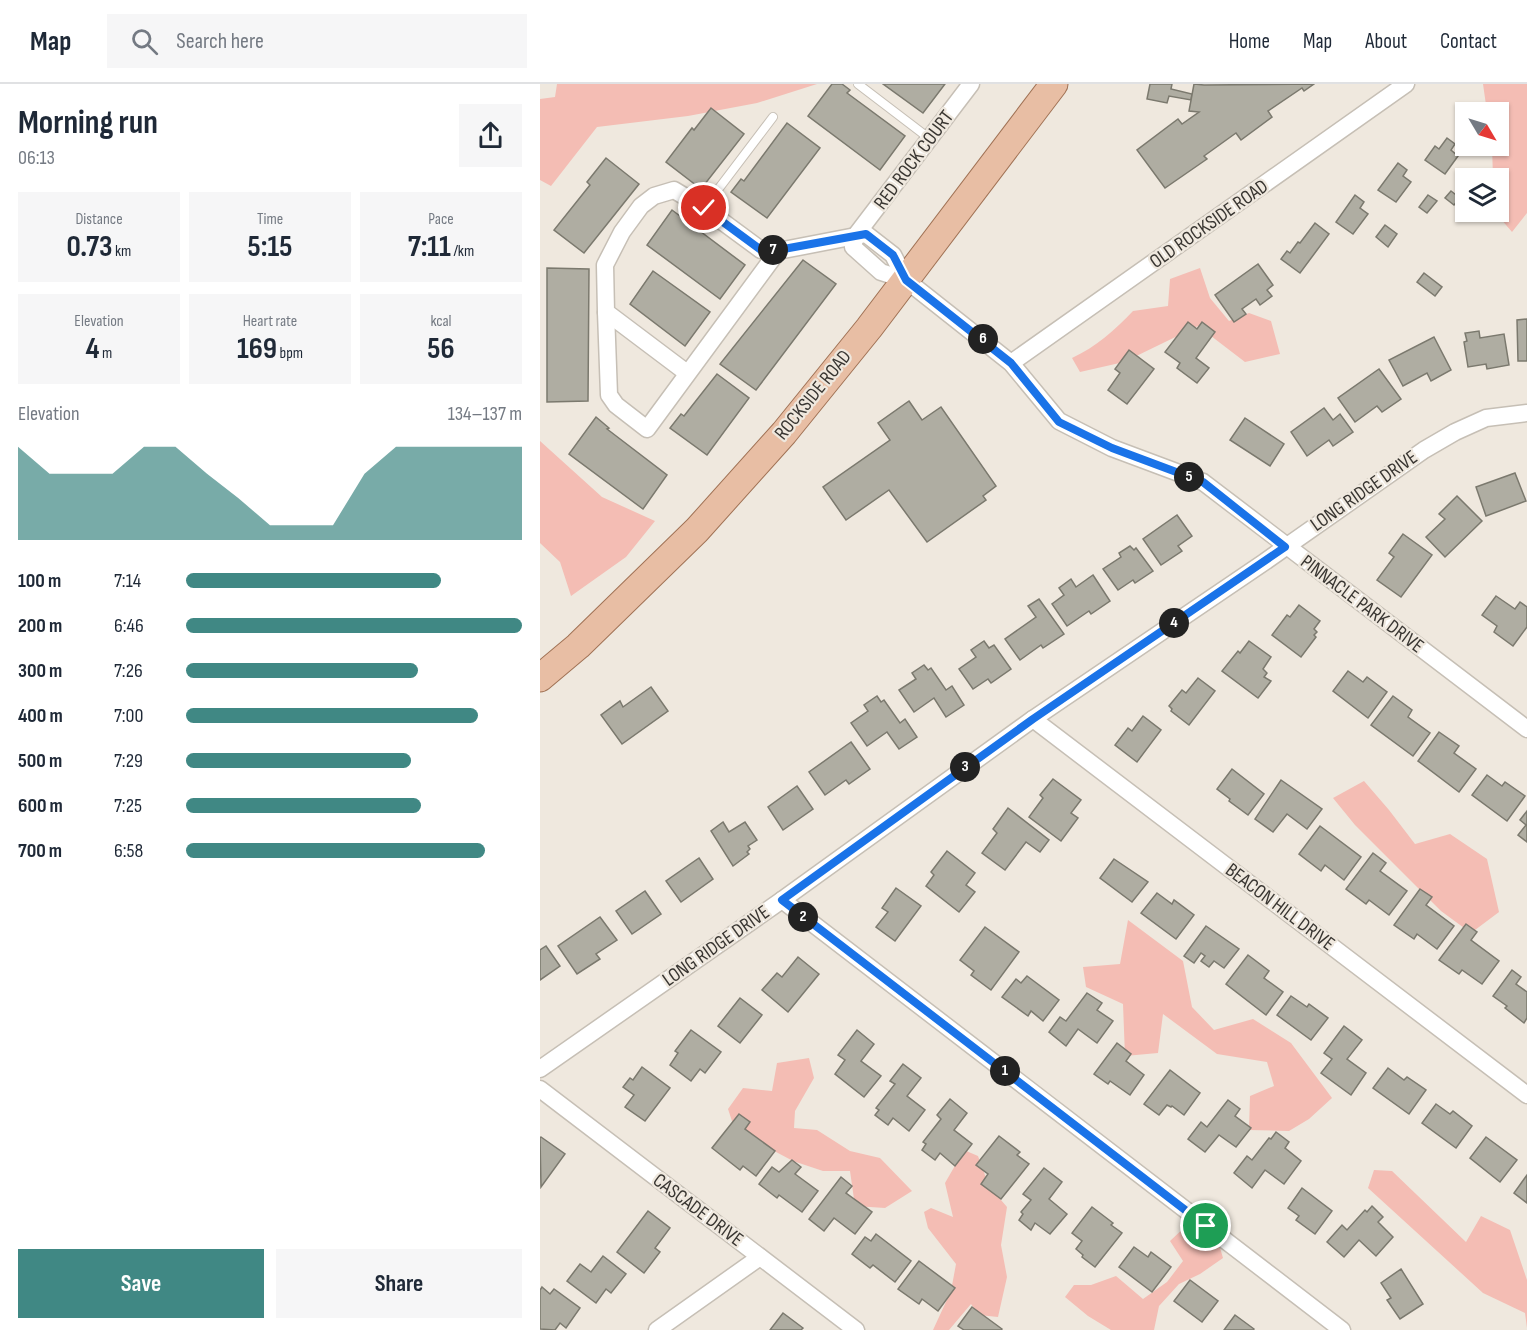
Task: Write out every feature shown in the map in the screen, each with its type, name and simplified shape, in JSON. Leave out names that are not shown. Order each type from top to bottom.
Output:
[{"type":"main road","name":"ROCKSIDE ROAD","points":[[540,678],[578,646],[697,530],[784,433],[906,280],[1054,84]]},
{"type":"street","name":"RED ROCK COURT","points":[[856,235],[971,84]]},
{"type":"street","name":"OLD ROCKSIDE ROAD","points":[[1011,363],[1406,84]]},
{"type":"street","points":[[778,250],[646,429],[616,405],[609,395],[605,266],[622,232],[641,206],[654,196],[674,190],[704,208],[761,250],[778,250],[856,235]]},
{"type":"street","name":"PINNACLE PARK DRIVE","points":[[856,235],[853,248],[881,272],[906,280],[1011,363],[1059,422],[1112,448],[1203,482],[1285,547],[1527,729]]},
{"type":"street","points":[[606,312],[687,373]]},
{"type":"street","name":"LONG RIDGE DRIVE","points":[[540,1069],[782,900],[1033,719],[1424,450],[1486,418],[1527,413]]},
{"type":"street","name":"BEACON HILL DRIVE","points":[[1033,719],[1527,1095]]},
{"type":"street","points":[[782,900],[1342,1330]]},
{"type":"street","name":"CASCADE DRIVE","points":[[540,1089],[856,1330]]},
{"type":"street","points":[[657,1330],[760,1257]]},
{"type":"lane","points":[[858,84],[930,140]]},
{"type":"lane","points":[[704,208],[773,117]]},
{"type":"shaded area","points":[[557,84],[817,84],[757,103],[688,116],[597,127],[551,186],[540,180],[540,99],[555,97]]},
{"type":"shaded area","points":[[1483,84],[1527,84],[1527,213],[1512,232],[1504,222],[1509,222],[1509,168],[1493,168],[1492,156],[1509,156],[1509,102],[1486,102]]},
{"type":"shaded area","points":[[1200,268],[1210,298],[1229,321],[1249,313],[1271,321],[1280,354],[1245,362],[1198,326],[1124,362],[1080,372],[1072,358],[1105,337],[1133,311],[1168,306],[1170,279]]},
{"type":"shaded area","points":[[540,441],[602,497],[655,521],[626,557],[571,596],[560,562],[540,543]]},
{"type":"shaded area","points":[[1364,781],[1415,844],[1450,834],[1487,859],[1499,912],[1471,933],[1441,911],[1355,825],[1333,798]]},
{"type":"shaded area","points":[[1128,920],[1183,961],[1192,1007],[1214,1030],[1253,1019],[1291,1043],[1332,1098],[1309,1119],[1289,1131],[1249,1130],[1250,1096],[1274,1086],[1267,1062],[1217,1054],[1163,1014],[1158,1053],[1125,1056],[1123,1004],[1086,987],[1083,967],[1120,964]]},
{"type":"shaded area","points":[[809,1058],[814,1078],[795,1111],[794,1128],[817,1130],[850,1151],[880,1158],[912,1191],[885,1208],[855,1206],[850,1171],[823,1171],[793,1161],[735,1130],[728,1109],[743,1088],[772,1091],[777,1063]]},
{"type":"shaded area","points":[[964,1150],[978,1156],[989,1186],[1007,1207],[1001,1245],[1007,1277],[998,1317],[979,1315],[971,1304],[949,1330],[933,1330],[951,1291],[956,1264],[928,1228],[924,1212],[931,1208],[953,1217],[945,1183]]},
{"type":"shaded area","points":[[1374,1170],[1392,1171],[1466,1242],[1481,1216],[1510,1230],[1527,1280],[1527,1328],[1525,1313],[1483,1293],[1368,1188]]},
{"type":"shaded area","points":[[1186,1226],[1218,1241],[1223,1258],[1200,1274],[1179,1284],[1159,1306],[1154,1330],[1111,1330],[1088,1316],[1065,1297],[1074,1285],[1091,1285],[1116,1276],[1143,1299],[1167,1282],[1183,1261],[1170,1241]]},
{"type":"building","points":[[832,84],[842,84],[850,90],[847,93],[905,136],[880,170],[808,116]]},
{"type":"building","points":[[883,84],[945,84],[923,113]]},
{"type":"building","points":[[1150,84],[1172,84],[1171,89],[1192,94],[1191,100],[1169,96],[1167,103],[1147,99]]},
{"type":"building","points":[[1194,84],[1314,84],[1304,91],[1302,88],[1268,111],[1272,117],[1241,140],[1236,133],[1204,156],[1207,159],[1165,188],[1137,150],[1178,119],[1182,124],[1199,112],[1189,111]]},
{"type":"building","points":[[711,108],[744,134],[701,189],[666,162]]},
{"type":"building","points":[[787,123],[820,148],[767,218],[731,192],[741,179],[744,181]]},
{"type":"building","points":[[1447,138],[1455,144],[1451,150],[1455,156],[1458,156],[1445,174],[1425,160],[1435,146],[1439,149]]},
{"type":"building","points":[[606,158],[639,184],[584,253],[554,230],[590,185],[587,182]]},
{"type":"building","points":[[1398,163],[1407,170],[1403,176],[1411,182],[1396,202],[1378,190]]},
{"type":"building","points":[[1451,191],[1455,194],[1455,204],[1454,205],[1445,198]]},
{"type":"building","points":[[1355,195],[1364,202],[1360,208],[1368,214],[1353,234],[1336,222]]},
{"type":"building","points":[[1428,195],[1437,201],[1427,213],[1419,207]]},
{"type":"building","points":[[672,210],[745,265],[720,299],[647,245]]},
{"type":"building","points":[[1315,223],[1329,234],[1300,273],[1281,259],[1287,251],[1290,253],[1298,242],[1300,243]]},
{"type":"building","points":[[1385,225],[1397,234],[1388,247],[1376,237]]},
{"type":"building","points":[[803,260],[836,284],[756,390],[720,364]]},
{"type":"building","points":[[1258,264],[1273,285],[1267,290],[1272,296],[1260,305],[1256,299],[1242,309],[1246,314],[1234,322],[1215,295]]},
{"type":"building","points":[[547,268],[589,269],[588,401],[547,402]]},
{"type":"building","points":[[653,271],[710,312],[685,346],[630,304]]},
{"type":"building","points":[[1424,273],[1442,287],[1435,296],[1417,282]]},
{"type":"building","points":[[1527,319],[1527,361],[1518,361],[1517,320]]},
{"type":"building","points":[[1188,322],[1197,329],[1202,322],[1215,332],[1196,358],[1209,368],[1197,383],[1177,368],[1180,363],[1165,352]]},
{"type":"building","points":[[1479,331],[1480,338],[1504,334],[1509,365],[1487,369],[1486,364],[1468,367],[1465,333]]},
{"type":"building","points":[[1434,337],[1451,370],[1431,381],[1427,373],[1403,386],[1389,360]]},
{"type":"building","points":[[1129,350],[1154,369],[1127,404],[1108,390],[1120,373],[1115,369]]},
{"type":"building","points":[[1379,369],[1401,399],[1382,412],[1377,406],[1355,422],[1338,398]]},
{"type":"building","points":[[717,374],[749,398],[707,455],[670,428],[681,414],[684,416]]},
{"type":"building","points":[[909,401],[922,420],[941,407],[996,486],[983,496],[986,500],[927,542],[889,490],[846,520],[823,487],[890,440],[878,423]]},
{"type":"building","points":[[1324,408],[1333,420],[1340,414],[1353,432],[1333,446],[1329,440],[1307,456],[1291,432]]},
{"type":"building","points":[[596,417],[609,428],[607,429],[667,475],[643,509],[569,454]]},
{"type":"building","points":[[1245,418],[1284,444],[1270,466],[1230,440]]},
{"type":"building","points":[[1515,473],[1526,501],[1486,516],[1476,487]]},
{"type":"building","points":[[1457,496],[1482,521],[1445,557],[1426,537],[1445,519],[1439,514]]},
{"type":"building","points":[[1177,515],[1192,536],[1178,546],[1182,551],[1161,565],[1143,539]]},
{"type":"building","points":[[1403,534],[1432,555],[1401,597],[1377,580],[1394,557],[1389,553]]},
{"type":"building","points":[[1130,546],[1134,550],[1136,548],[1153,571],[1135,583],[1133,580],[1118,590],[1103,569],[1121,557],[1119,553]]},
{"type":"building","points":[[1093,575],[1110,601],[1091,614],[1089,611],[1067,626],[1052,604],[1064,595],[1059,588],[1071,579],[1076,587]]},
{"type":"building","points":[[1496,596],[1515,609],[1520,602],[1527,607],[1527,627],[1513,646],[1494,632],[1497,626],[1482,615]]},
{"type":"building","points":[[1039,599],[1064,634],[1043,648],[1041,645],[1020,660],[1005,639],[1036,617],[1028,606]]},
{"type":"building","points":[[1299,605],[1320,621],[1314,629],[1317,632],[1314,635],[1316,637],[1301,657],[1272,635],[1287,615],[1290,617]]},
{"type":"building","points":[[984,641],[989,648],[994,645],[1011,669],[991,683],[988,679],[973,689],[959,669],[976,657],[971,650]]},
{"type":"building","points":[[1249,641],[1271,657],[1263,669],[1267,673],[1264,677],[1271,681],[1258,698],[1222,671]]},
{"type":"building","points":[[924,665],[928,670],[931,668],[946,690],[952,686],[964,705],[946,717],[934,698],[914,712],[899,690],[916,679],[912,673]]},
{"type":"building","points":[[1348,671],[1363,682],[1367,677],[1387,692],[1368,718],[1333,691]]},
{"type":"building","points":[[1198,678],[1215,691],[1189,725],[1171,711],[1169,706],[1182,690],[1186,693]]},
{"type":"building","points":[[651,687],[668,711],[622,744],[601,715],[620,701],[623,707]]},
{"type":"building","points":[[877,696],[881,702],[884,700],[900,723],[905,719],[917,737],[899,749],[887,732],[867,746],[851,723],[868,711],[864,705]]},
{"type":"building","points":[[1393,696],[1412,710],[1408,717],[1430,733],[1413,756],[1371,725]]},
{"type":"building","points":[[1143,716],[1161,730],[1137,762],[1115,745],[1128,728],[1132,731]]},
{"type":"building","points":[[1439,732],[1459,746],[1454,753],[1476,769],[1459,792],[1418,761]]},
{"type":"building","points":[[851,742],[870,769],[849,784],[846,780],[825,795],[809,772]]},
{"type":"building","points":[[1232,769],[1264,794],[1248,815],[1217,789]]},
{"type":"building","points":[[1487,775],[1502,786],[1505,782],[1525,796],[1507,821],[1472,795]]},
{"type":"building","points":[[1053,779],[1081,800],[1071,813],[1078,818],[1061,841],[1029,817],[1043,798],[1040,795]]},
{"type":"building","points":[[1281,780],[1322,809],[1307,829],[1287,814],[1273,832],[1255,819]]},
{"type":"building","points":[[797,786],[813,809],[783,830],[768,807]]},
{"type":"building","points":[[1008,808],[1049,840],[1040,852],[1026,842],[1005,870],[982,853],[997,833],[993,829]]},
{"type":"building","points":[[1527,811],[1527,842],[1518,835],[1526,825],[1520,820]]},
{"type":"building","points":[[723,822],[729,832],[745,822],[757,840],[748,846],[749,854],[733,866],[711,831]]},
{"type":"building","points":[[1320,826],[1361,857],[1344,880],[1325,865],[1321,871],[1299,854]]},
{"type":"building","points":[[947,851],[975,873],[966,885],[975,892],[959,912],[926,886],[934,875],[931,872]]},
{"type":"building","points":[[1373,853],[1386,863],[1380,871],[1407,891],[1389,915],[1369,900],[1366,904],[1346,889]]},
{"type":"building","points":[[699,858],[713,879],[681,902],[666,881]]},
{"type":"building","points":[[1114,859],[1148,882],[1132,902],[1100,878]]},
{"type":"building","points":[[896,888],[921,906],[895,941],[876,927],[888,912],[882,908]]},
{"type":"building","points":[[1420,889],[1432,897],[1426,905],[1454,926],[1437,949],[1417,934],[1414,939],[1394,925]]},
{"type":"building","points":[[645,891],[661,914],[632,934],[616,911]]},
{"type":"building","points":[[1157,893],[1172,904],[1174,900],[1194,915],[1176,939],[1141,913]]},
{"type":"building","points":[[600,917],[617,940],[596,954],[600,959],[577,974],[558,946]]},
{"type":"building","points":[[1466,924],[1477,932],[1471,940],[1499,961],[1482,984],[1462,970],[1459,974],[1439,960]]},
{"type":"building","points":[[1206,926],[1239,949],[1224,968],[1214,961],[1209,967],[1201,961],[1205,956],[1201,953],[1194,963],[1184,956]]},
{"type":"building","points":[[985,927],[1019,952],[991,990],[971,975],[974,971],[960,960]]},
{"type":"building","points":[[546,946],[560,966],[540,980],[540,950]]},
{"type":"building","points":[[1248,955],[1269,971],[1264,978],[1283,992],[1266,1015],[1226,984]]},
{"type":"building","points":[[798,957],[819,974],[788,1012],[762,990],[777,973],[782,977]]},
{"type":"building","points":[[1512,970],[1521,977],[1516,984],[1527,992],[1527,1018],[1524,1023],[1493,996]]},
{"type":"building","points":[[1027,976],[1059,1000],[1043,1021],[1031,1011],[1028,1016],[1002,997],[1016,979],[1021,983]]},
{"type":"building","points":[[1087,993],[1102,1003],[1097,1010],[1113,1021],[1097,1043],[1078,1029],[1066,1046],[1049,1032],[1060,1017],[1066,1021]]},
{"type":"building","points":[[1291,996],[1307,1007],[1309,1004],[1328,1018],[1311,1040],[1277,1015]]},
{"type":"building","points":[[740,998],[762,1015],[740,1043],[718,1026]]},
{"type":"building","points":[[1344,1026],[1362,1040],[1347,1059],[1366,1073],[1351,1095],[1321,1073],[1332,1059],[1324,1053]]},
{"type":"building","points":[[691,1030],[721,1052],[705,1073],[700,1069],[691,1081],[670,1065],[678,1053],[675,1051]]},
{"type":"building","points":[[857,1030],[874,1044],[861,1061],[881,1076],[864,1097],[835,1074],[845,1060],[838,1055]]},
{"type":"building","points":[[1117,1043],[1131,1054],[1126,1061],[1144,1075],[1130,1095],[1110,1081],[1108,1084],[1094,1074]]},
{"type":"building","points":[[903,1064],[921,1078],[907,1096],[925,1110],[909,1131],[893,1118],[888,1125],[875,1115],[879,1110],[876,1108],[895,1084],[890,1081]]},
{"type":"building","points":[[642,1067],[670,1088],[645,1121],[625,1107],[634,1095],[623,1087],[630,1078],[633,1080]]},
{"type":"building","points":[[1388,1068],[1404,1080],[1407,1077],[1426,1090],[1409,1114],[1373,1088]]},
{"type":"building","points":[[1170,1070],[1200,1093],[1184,1115],[1167,1105],[1159,1115],[1144,1104]]},
{"type":"building","points":[[950,1099],[967,1113],[954,1130],[972,1144],[955,1166],[940,1153],[935,1160],[922,1150],[926,1144],[923,1142],[941,1119],[937,1115]]},
{"type":"building","points":[[1228,1100],[1240,1109],[1235,1116],[1251,1128],[1236,1147],[1219,1135],[1205,1152],[1188,1139],[1201,1122],[1207,1127]]},
{"type":"building","points":[[1436,1104],[1450,1114],[1453,1111],[1472,1126],[1456,1148],[1422,1123]]},
{"type":"building","points":[[739,1114],[750,1122],[745,1129],[775,1151],[756,1176],[743,1166],[740,1170],[712,1148]]},
{"type":"building","points":[[1276,1132],[1289,1142],[1285,1148],[1301,1161],[1284,1184],[1265,1170],[1252,1188],[1234,1173],[1247,1156],[1252,1160]]},
{"type":"building","points":[[999,1136],[1020,1152],[1017,1155],[1029,1164],[1001,1199],[981,1184],[988,1174],[976,1165]]},
{"type":"building","points":[[1486,1137],[1517,1160],[1500,1182],[1470,1158]]},
{"type":"building","points":[[540,1138],[565,1154],[541,1187]]},
{"type":"building","points":[[792,1160],[801,1167],[795,1174],[818,1191],[802,1212],[779,1195],[777,1198],[759,1184],[772,1167],[779,1172]]},
{"type":"building","points":[[1044,1168],[1062,1182],[1049,1199],[1067,1214],[1050,1234],[1035,1223],[1031,1230],[1019,1220],[1023,1214],[1021,1212],[1031,1200],[1023,1194]]},
{"type":"building","points":[[1527,1175],[1527,1203],[1514,1193]]},
{"type":"building","points":[[841,1177],[852,1186],[846,1193],[872,1212],[855,1234],[834,1218],[824,1231],[809,1219]]},
{"type":"building","points":[[1302,1188],[1332,1211],[1315,1234],[1296,1220],[1299,1216],[1288,1208]]},
{"type":"building","points":[[1372,1206],[1383,1217],[1378,1222],[1393,1237],[1376,1256],[1359,1240],[1344,1257],[1327,1242],[1342,1225],[1347,1230],[1365,1210],[1367,1212]]},
{"type":"building","points":[[1092,1207],[1122,1233],[1095,1267],[1076,1249],[1082,1241],[1072,1233]]},
{"type":"building","points":[[648,1211],[670,1228],[655,1248],[660,1252],[644,1273],[617,1252]]},
{"type":"building","points":[[876,1234],[911,1261],[895,1282],[873,1265],[870,1268],[852,1254],[865,1237],[871,1241]]},
{"type":"building","points":[[1134,1247],[1148,1257],[1151,1252],[1171,1267],[1152,1292],[1119,1267]]},
{"type":"building","points":[[603,1256],[626,1274],[611,1293],[606,1289],[596,1303],[567,1281],[580,1264],[591,1272]]},
{"type":"building","points":[[919,1261],[955,1288],[938,1311],[922,1299],[919,1304],[898,1289]]},
{"type":"building","points":[[1401,1269],[1423,1304],[1400,1319],[1387,1300],[1391,1298],[1381,1283]]},
{"type":"building","points":[[1190,1280],[1218,1301],[1202,1322],[1174,1301]]},
{"type":"building","points":[[542,1287],[550,1294],[554,1289],[580,1308],[566,1328],[560,1323],[555,1330],[540,1329],[540,1290]]},
{"type":"building","points":[[972,1307],[1002,1329],[964,1330],[958,1326]]},
{"type":"building","points":[[783,1313],[803,1328],[801,1330],[770,1330]]},
{"type":"building","points":[[1235,1315],[1254,1329],[1224,1330]]},
{"type":"route","points":[[704,208],[761,250],[778,250],[866,234],[893,255],[906,280],[1011,363],[1059,422],[1112,448],[1203,482],[1285,547],[1033,719],[782,900],[1206,1226]]}]
